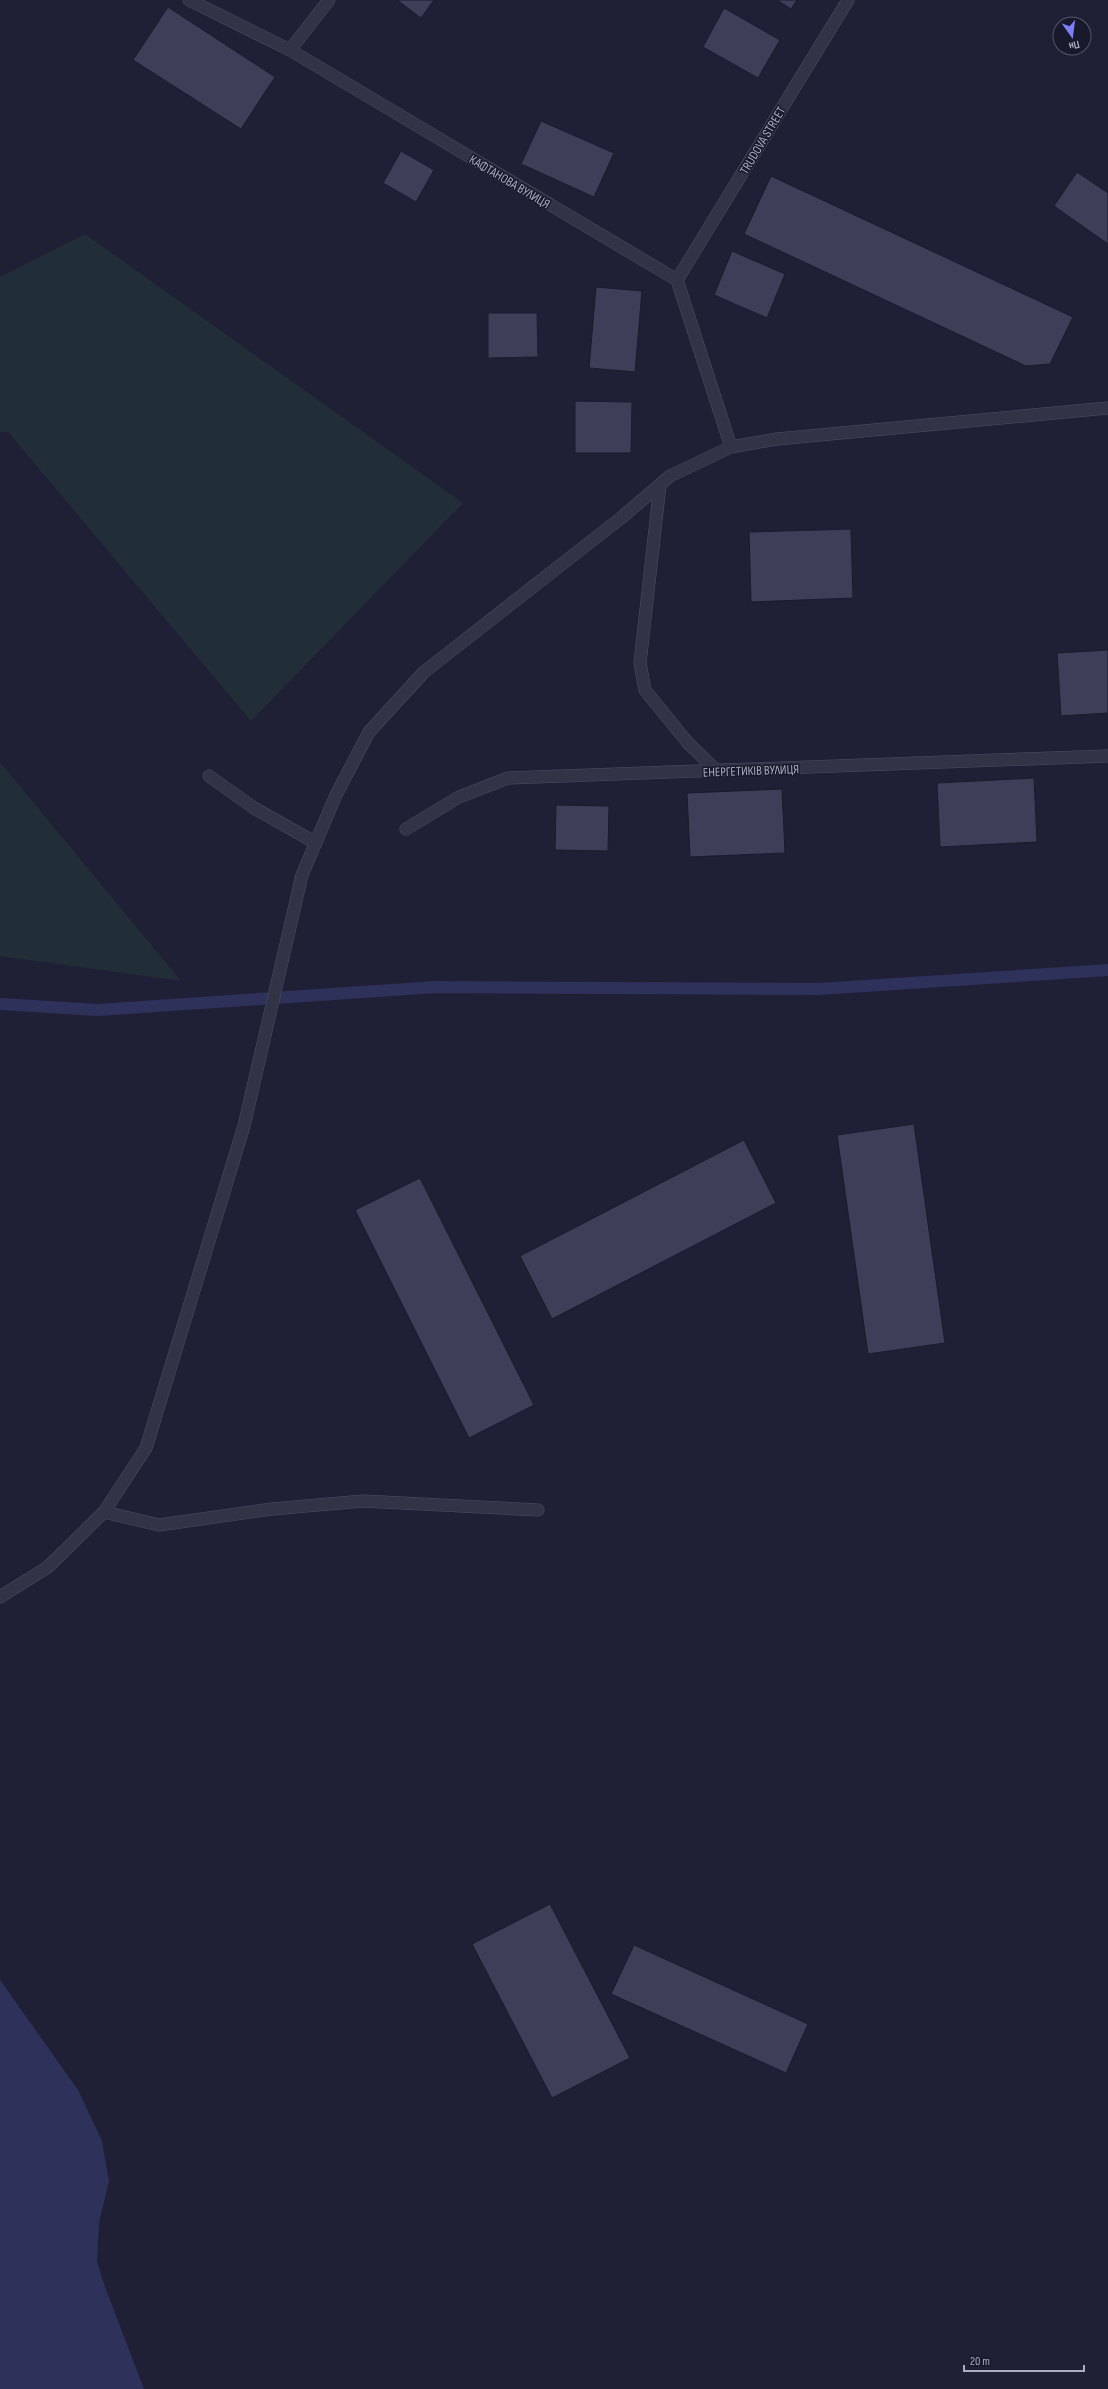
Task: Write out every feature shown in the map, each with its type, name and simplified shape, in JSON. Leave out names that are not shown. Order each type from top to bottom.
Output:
[{"type":"street","name":"КАФТАНОВА ВУЛИЦЯ","points":[[189,0],[290,50],[677,280]]},
{"type":"street","points":[[290,50],[329,0]]},
{"type":"street","name":"TRUDOVA STREET","points":[[677,280],[848,0]]},
{"type":"street","points":[[677,280],[731,447]]},
{"type":"street","points":[[0,1597],[48,1567],[104,1512],[146,1448],[244,1126],[302,875],[336,795],[369,732],[424,672],[621,518],[670,476],[731,447],[777,439],[1108,408]]},
{"type":"street","points":[[660,485],[640,663],[645,690],[688,743],[717,771]]},
{"type":"street","name":"ЕНЕРГЕТИКІВ ВУЛИЦЯ","points":[[406,829],[459,797],[508,778],[1108,756]]},
{"type":"street","points":[[209,776],[254,808],[316,843]]},
{"type":"street","points":[[104,1512],[159,1525],[272,1509],[363,1501],[538,1510]]},
{"type":"shaded area","points":[[85,234],[463,503],[251,721],[8,432],[0,432],[0,277]]},
{"type":"shaded area","points":[[0,762],[181,981],[0,956]]},
{"type":"water","points":[[0,1980],[78,2090],[102,2141],[109,2181],[99,2223],[97,2262],[144,2389],[0,2389]]},
{"type":"building","points":[[397,0],[434,0],[421,18]]},
{"type":"building","points":[[777,0],[797,0],[791,9]]},
{"type":"building","points":[[168,7],[275,77],[241,129],[133,60]]},
{"type":"building","points":[[724,8],[780,40],[758,78],[703,47]]},
{"type":"building","points":[[541,121],[614,153],[594,197],[521,164]]},
{"type":"building","points":[[401,151],[434,170],[416,202],[383,183]]},
{"type":"building","points":[[1077,172],[1108,193],[1108,244],[1054,206]]},
{"type":"building","points":[[771,176],[1073,317],[1050,364],[1026,366],[744,234]]},
{"type":"building","points":[[732,251],[785,274],[767,318],[714,295]]},
{"type":"building","points":[[596,287],[642,291],[635,372],[589,368]]},
{"type":"building","points":[[488,313],[537,313],[538,357],[488,358]]},
{"type":"building","points":[[575,401],[632,402],[631,453],[575,453]]},
{"type":"building","points":[[851,529],[853,598],[751,602],[749,532]]},
{"type":"building","points":[[1108,650],[1108,713],[1061,716],[1057,653]]},
{"type":"building","points":[[1034,778],[1037,842],[940,847],[937,783]]},
{"type":"building","points":[[782,789],[785,853],[690,857],[687,793]]},
{"type":"building","points":[[556,805],[609,806],[608,851],[555,850]]},
{"type":"building","points":[[914,1124],[945,1343],[868,1354],[837,1135]]},
{"type":"building","points":[[744,1140],[776,1203],[552,1319],[520,1256]]},
{"type":"building","points":[[420,1178],[534,1405],[469,1438],[355,1210]]},
{"type":"building","points":[[550,1904],[630,2058],[552,2098],[472,1944]]},
{"type":"building","points":[[634,1945],[808,2024],[786,2073],[611,1994]]},
{"type":"waterway","points":[[0,1004],[98,1010],[436,987],[819,989],[1108,970]]}]
